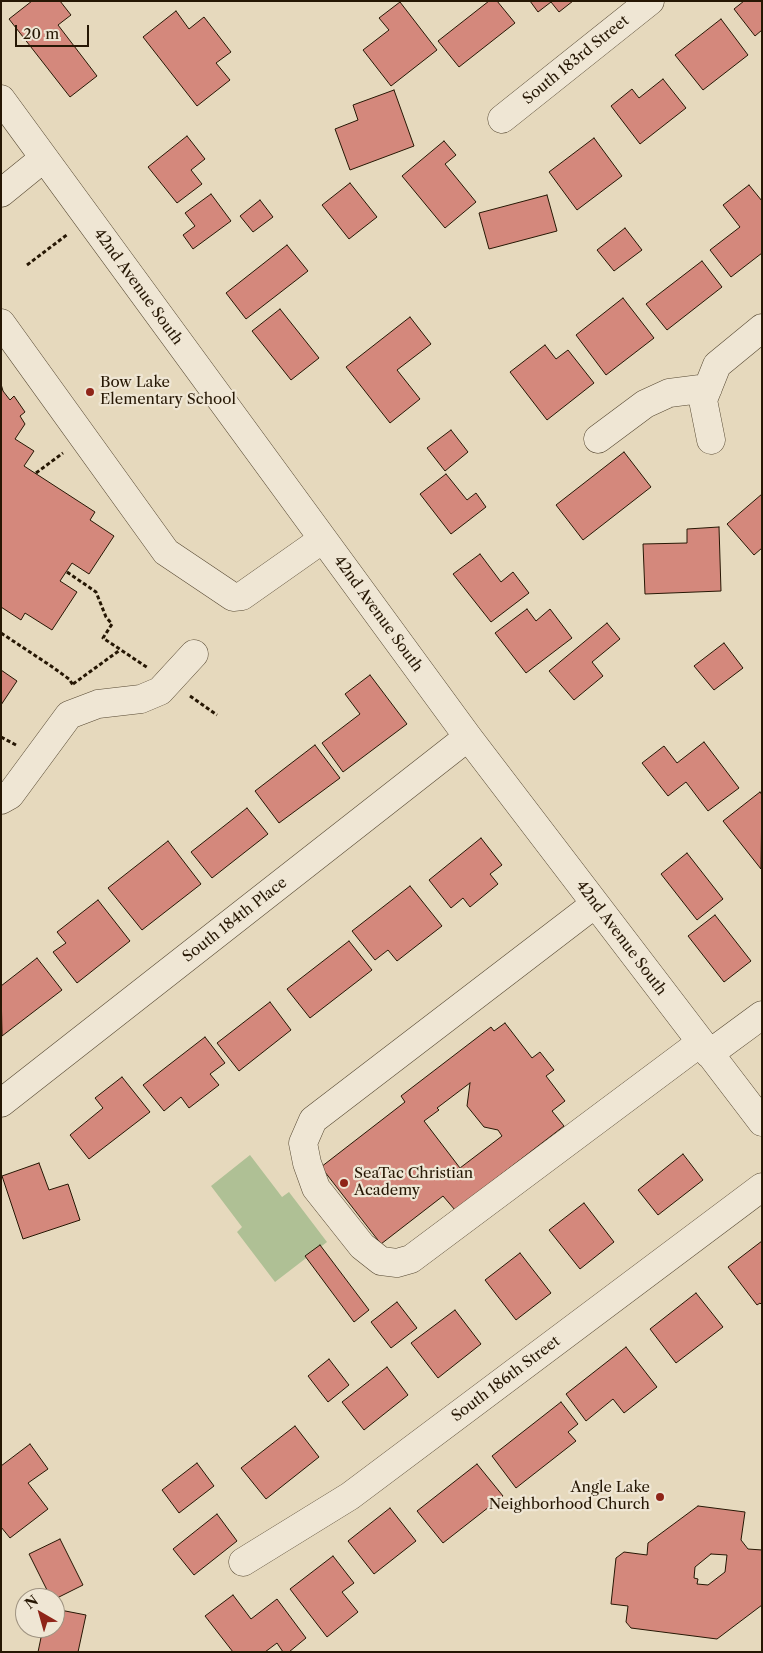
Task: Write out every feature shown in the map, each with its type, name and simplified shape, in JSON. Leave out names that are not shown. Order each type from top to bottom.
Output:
[{"type":"street","name":"South 183rd Street","points":[[502,119],[650,1]]},
{"type":"street","name":"42nd Avenue South","points":[[1,99],[468,737],[762,1122]]},
{"type":"street","points":[[1,193],[44,158]]},
{"type":"street","points":[[1,323],[166,552],[233,597],[242,596],[323,539]]},
{"type":"street","points":[[711,440],[702,400],[717,365],[762,328]]},
{"type":"street","points":[[598,439],[646,404],[669,393],[708,388]]},
{"type":"street","points":[[1,800],[10,795],[69,715],[98,704],[141,699],[160,692],[194,654]]},
{"type":"street","name":"South 184th Place","points":[[1,1103],[468,737]]},
{"type":"street","points":[[595,904],[314,1120],[303,1143],[306,1162],[316,1188],[362,1246],[381,1261],[396,1263],[411,1259],[705,1048],[762,1015]]},
{"type":"street","name":"South 186th Street","points":[[243,1562],[350,1496],[762,1187]]},
{"type":"path","points":[[27,265],[72,231]]},
{"type":"path","points":[[36,473],[84,438]]},
{"type":"path","points":[[66,572],[96,592],[106,617],[112,624],[102,638],[217,715]]},
{"type":"path","points":[[1,633],[69,679],[73,684],[82,710]]},
{"type":"path","points":[[73,684],[120,650]]},
{"type":"green space","points":[[250,1155],[282,1197],[289,1192],[327,1242],[275,1282],[237,1232],[242,1227],[211,1186]]},
{"type":"building","points":[[32,1],[60,1],[71,15],[58,25],[97,76],[70,97],[9,19]]},
{"type":"building","points":[[489,1],[497,1],[515,23],[459,67],[438,41]]},
{"type":"building","points":[[530,1],[573,1],[559,12],[551,2],[538,12]]},
{"type":"building","points":[[744,1],[762,1],[762,30],[755,36],[734,9]]},
{"type":"building","points":[[400,2],[437,50],[391,86],[363,50],[389,30],[379,18]]},
{"type":"building","points":[[176,11],[189,29],[204,17],[231,52],[216,63],[230,80],[197,106],[143,37]]},
{"type":"building","points":[[721,19],[748,55],[703,90],[675,55]]},
{"type":"building","points":[[663,79],[686,108],[640,144],[611,106],[632,89],[639,98]]},
{"type":"building","points":[[394,90],[414,146],[350,170],[335,129],[358,120],[353,105]]},
{"type":"building","points":[[187,136],[205,159],[191,170],[202,184],[177,203],[148,167]]},
{"type":"building","points":[[594,138],[622,176],[577,210],[549,172]]},
{"type":"building","points":[[444,141],[456,155],[445,164],[476,202],[445,228],[402,176]]},
{"type":"building","points":[[350,183],[377,217],[349,239],[322,205]]},
{"type":"building","points":[[749,185],[762,201],[762,253],[731,277],[710,250],[740,227],[723,205]]},
{"type":"building","points":[[211,194],[231,221],[193,249],[183,235],[195,226],[185,213]]},
{"type":"building","points":[[547,195],[557,231],[489,249],[479,213]]},
{"type":"building","points":[[260,200],[273,217],[253,232],[240,216]]},
{"type":"building","points":[[625,228],[642,250],[614,271],[597,250]]},
{"type":"building","points":[[287,245],[308,271],[246,319],[226,293]]},
{"type":"building","points":[[702,261],[722,287],[667,330],[646,304]]},
{"type":"building","points":[[623,298],[654,338],[606,375],[576,335]]},
{"type":"building","points":[[280,309],[319,358],[291,380],[252,331]]},
{"type":"building","points":[[410,317],[431,344],[397,370],[420,399],[390,423],[346,367]]},
{"type":"building","points":[[545,345],[556,359],[568,350],[594,383],[547,420],[510,372]]},
{"type":"building","points":[[1,384],[3,391],[10,400],[14,396],[25,412],[20,416],[25,424],[15,439],[34,451],[24,466],[95,512],[90,520],[114,536],[89,574],[72,563],[60,581],[77,592],[52,630],[25,613],[21,620],[1,607]]},
{"type":"building","points":[[451,430],[468,452],[445,471],[427,448]]},
{"type":"building","points":[[624,452],[651,487],[583,540],[556,505]]},
{"type":"building","points":[[446,474],[467,500],[476,493],[486,507],[451,534],[420,494]]},
{"type":"building","points":[[762,494],[762,548],[754,555],[727,524]]},
{"type":"building","points":[[719,527],[721,591],[645,594],[643,544],[687,543],[687,529]]},
{"type":"building","points":[[480,554],[501,582],[513,572],[529,593],[491,622],[453,574]]},
{"type":"building","points":[[527,609],[536,621],[550,609],[572,638],[526,673],[495,633]]},
{"type":"building","points":[[607,623],[620,639],[592,662],[603,676],[574,700],[549,671]]},
{"type":"building","points":[[724,643],[743,668],[714,690],[694,666]]},
{"type":"building","points":[[1,670],[17,681],[1,705]]},
{"type":"building","points":[[370,675],[407,724],[343,772],[322,743],[360,714],[345,694]]},
{"type":"building","points":[[704,742],[739,788],[708,811],[686,782],[668,796],[642,763],[664,746],[677,763]]},
{"type":"building","points":[[315,745],[340,778],[279,823],[255,791]]},
{"type":"building","points":[[760,792],[762,795],[761,869],[723,821]]},
{"type":"building","points":[[247,808],[268,834],[212,878],[191,852]]},
{"type":"building","points":[[481,838],[502,865],[490,874],[498,884],[470,907],[463,898],[451,908],[429,880]]},
{"type":"building","points":[[168,841],[201,884],[142,930],[108,888]]},
{"type":"building","points":[[687,853],[723,899],[697,920],[661,874]]},
{"type":"building","points":[[410,886],[442,926],[397,961],[388,950],[375,960],[352,931]]},
{"type":"building","points":[[98,900],[130,941],[77,983],[53,952],[66,943],[57,932]]},
{"type":"building","points":[[715,915],[751,961],[724,982],[688,936]]},
{"type":"building","points":[[349,941],[372,970],[310,1018],[287,989]]},
{"type":"building","points":[[37,958],[62,990],[2,1036],[1,986]]},
{"type":"building","points":[[270,1002],[291,1030],[239,1071],[217,1043]]},
{"type":"building","points":[[505,1023],[532,1058],[540,1052],[554,1070],[546,1076],[565,1101],[552,1111],[564,1126],[455,1210],[443,1196],[381,1244],[321,1167],[405,1102],[401,1096],[491,1027],[494,1031]],"holes":[[[470,1083],[467,1106],[484,1127],[498,1130],[502,1136],[460,1168],[424,1121],[439,1110],[437,1108]]]},
{"type":"building","points":[[205,1037],[225,1063],[210,1074],[219,1085],[189,1108],[181,1097],[164,1111],[143,1085]]},
{"type":"building","points":[[122,1077],[150,1112],[89,1159],[70,1135],[103,1108],[95,1098]]},
{"type":"building","points":[[683,1154],[703,1180],[658,1215],[638,1190]]},
{"type":"building","points":[[39,1163],[49,1190],[68,1184],[80,1220],[23,1239],[2,1176]]},
{"type":"building","points":[[584,1203],[614,1242],[580,1269],[549,1230]]},
{"type":"building","points":[[762,1241],[762,1305],[760,1303],[757,1305],[728,1267]]},
{"type":"building","points":[[320,1245],[369,1310],[354,1322],[305,1256]]},
{"type":"building","points":[[520,1253],[551,1293],[516,1320],[485,1280]]},
{"type":"building","points":[[696,1293],[723,1327],[676,1363],[650,1329]]},
{"type":"building","points":[[397,1302],[417,1328],[391,1348],[371,1322]]},
{"type":"building","points":[[455,1310],[481,1344],[438,1378],[411,1343]]},
{"type":"building","points":[[626,1347],[657,1387],[624,1413],[613,1399],[586,1421],[566,1394]]},
{"type":"building","points":[[329,1359],[349,1385],[328,1402],[308,1376]]},
{"type":"building","points":[[387,1367],[408,1395],[364,1430],[342,1402]]},
{"type":"building","points":[[561,1402],[578,1424],[568,1432],[576,1441],[516,1488],[492,1456]]},
{"type":"building","points":[[295,1426],[319,1457],[266,1499],[241,1468]]},
{"type":"building","points":[[30,1444],[48,1469],[28,1483],[48,1509],[10,1538],[1,1527],[1,1466]]},
{"type":"building","points":[[197,1463],[214,1486],[179,1513],[162,1490]]},
{"type":"building","points":[[477,1464],[503,1496],[443,1543],[417,1511]]},
{"type":"building","points":[[698,1506],[745,1512],[741,1540],[748,1549],[762,1550],[762,1605],[717,1639],[631,1628],[626,1622],[628,1606],[611,1604],[616,1558],[624,1552],[647,1555],[648,1543]],"holes":[[[711,1554],[727,1555],[725,1572],[708,1585],[697,1584],[698,1579],[694,1578],[695,1567]]]},
{"type":"building","points":[[390,1508],[416,1541],[374,1574],[348,1541]]},
{"type":"building","points":[[217,1514],[237,1541],[194,1575],[173,1549]]},
{"type":"building","points":[[60,1539],[83,1585],[65,1594],[65,1588],[46,1588],[29,1554]]},
{"type":"building","points":[[333,1556],[354,1583],[342,1592],[358,1612],[327,1637],[290,1589]]},
{"type":"building","points":[[233,1595],[251,1619],[277,1599],[306,1638],[289,1652],[283,1652],[277,1643],[265,1652],[233,1652],[205,1616]]},
{"type":"building","points":[[65,1611],[86,1615],[78,1652],[38,1652],[41,1638],[65,1638]]},
{"type":"place","name":"Bow Lake Elementary School","points":[[90,392]]},
{"type":"place","name":"SeaTac Christian Academy","points":[[344,1183]]},
{"type":"place","name":"Angle Lake Neighborhood Church","points":[[660,1497]]}]
